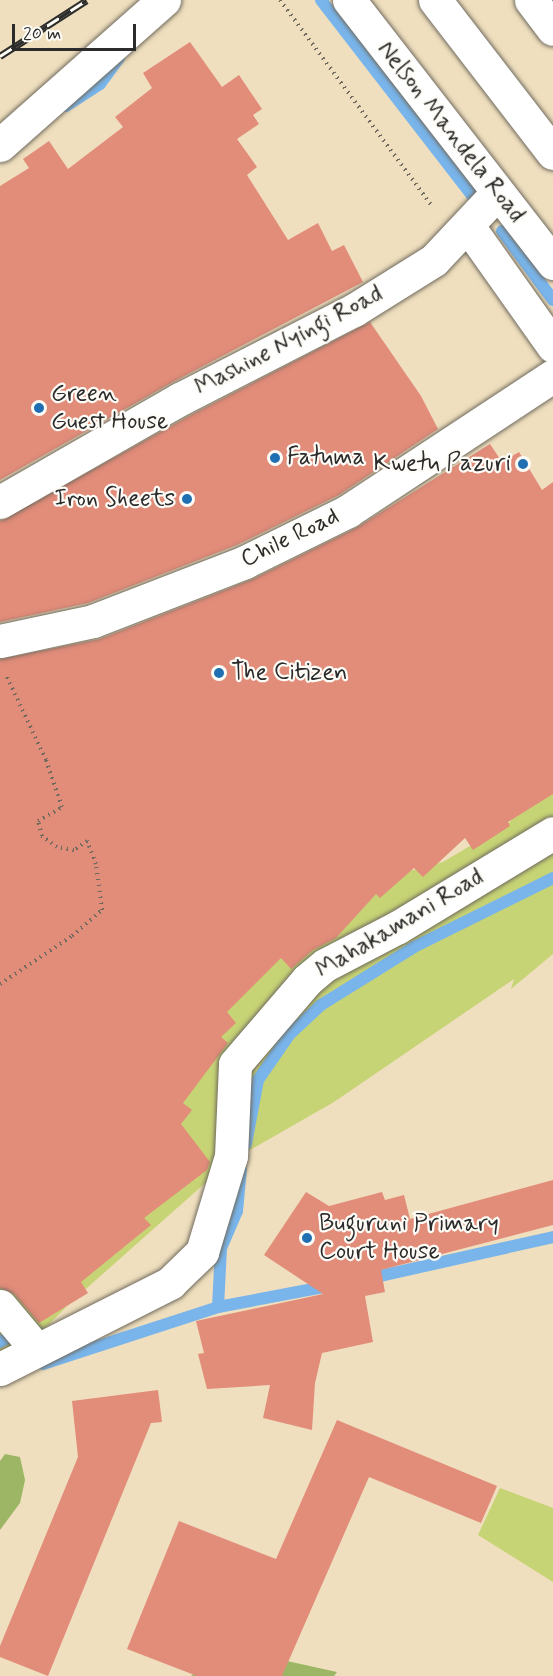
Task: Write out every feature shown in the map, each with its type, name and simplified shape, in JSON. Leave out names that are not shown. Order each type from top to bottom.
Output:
[{"type":"street","points":[[0,145],[164,0]]},
{"type":"street","name":"Nelson Mandela Road","points":[[349,0],[553,263]]},
{"type":"street","points":[[435,0],[553,153]]},
{"type":"street","points":[[531,0],[553,29]]},
{"type":"street","name":"Mashine Nyingi Road","points":[[0,502],[180,399],[354,310],[434,260],[497,193]]},
{"type":"street","points":[[461,231],[553,346]]},
{"type":"street","name":"Chile Road","points":[[0,641],[93,621],[245,562],[348,511],[553,376]]},
{"type":"street","name":"Mahakamani Road","points":[[0,1369],[170,1283],[202,1252],[231,1156],[235,1064],[307,980],[325,965],[398,927],[553,833]]},
{"type":"street","points":[[0,1306],[37,1350]]},
{"type":"path","points":[[280,0],[461,231]]},
{"type":"path","points":[[0,984],[72,936],[102,910],[96,864],[87,841],[75,850],[57,847],[42,836],[38,821],[62,807],[46,760],[7,677],[14,673]]},
{"type":"green space","points":[[553,757],[553,954],[511,989],[514,979],[334,1102],[229,1162],[70,1303],[0,1374],[0,1110],[337,890],[443,862],[510,822]]},
{"type":"green space","points":[[5,1454],[20,1457],[25,1480],[20,1503],[0,1530],[0,1461]]},
{"type":"green space","points":[[500,1488],[553,1508],[553,1582],[478,1535]]},
{"type":"green space","points":[[223,1647],[337,1672],[334,1676],[191,1676]]},
{"type":"building","points":[[190,42],[222,87],[239,75],[262,109],[253,115],[259,124],[237,139],[257,167],[247,175],[288,240],[318,223],[332,251],[344,245],[363,282],[171,383],[0,480],[0,186],[29,168],[23,159],[49,141],[68,169],[123,127],[115,117],[152,88],[143,73]]},
{"type":"building","points":[[370,322],[421,396],[438,429],[339,495],[237,545],[88,603],[0,622],[0,521],[189,416]]},
{"type":"building","points":[[490,444],[502,462],[519,452],[542,490],[553,482],[553,794],[508,822],[510,826],[473,850],[465,838],[423,877],[414,868],[380,898],[376,894],[336,938],[313,950],[291,969],[281,958],[227,1012],[236,1023],[221,1037],[228,1043],[183,1103],[192,1110],[181,1124],[210,1162],[207,1170],[144,1218],[151,1225],[81,1282],[88,1293],[39,1323],[14,1294],[0,1288],[0,659],[100,639],[253,579],[356,528]]},
{"type":"building","points":[[553,1180],[553,1225],[381,1270],[385,1292],[365,1296],[373,1342],[322,1353],[315,1383],[312,1430],[263,1418],[270,1385],[207,1389],[198,1354],[204,1353],[196,1321],[323,1294],[264,1255],[306,1192],[329,1206],[382,1192],[385,1200],[404,1195],[410,1219]]},
{"type":"building","points":[[158,1390],[162,1422],[151,1423],[48,1676],[0,1657],[0,1646],[78,1457],[72,1401]]},
{"type":"building","points":[[337,1420],[497,1486],[481,1523],[369,1477],[282,1676],[197,1676],[127,1649],[179,1521],[276,1559]]},
{"type":"waterway","points":[[321,0],[482,208]]},
{"type":"waterway","points":[[66,106],[100,84],[119,58]]},
{"type":"waterway","points":[[502,231],[553,300]]},
{"type":"waterway","points":[[246,1144],[258,1080],[289,1035],[321,1005],[414,947],[553,878]]},
{"type":"waterway","points":[[218,1307],[221,1248],[237,1211],[241,1169]]},
{"type":"waterway","points":[[367,1279],[553,1237]]},
{"type":"waterway","points":[[43,1364],[218,1307],[329,1286]]},
{"type":"waterway","points":[[0,1342],[20,1332]]},
{"type":"railway","points":[[0,56],[87,0]]},
{"type":"place","name":"Green Guest House","points":[[39,408]]},
{"type":"place","name":"Fatuma","points":[[275,458]]},
{"type":"place","name":"Kwetu Pazuri","points":[[523,464]]},
{"type":"place","name":"Iron Sheets","points":[[187,499]]},
{"type":"place","name":"The Citizen","points":[[219,673]]},
{"type":"place","name":"Buguruni Primary Court House","points":[[307,1238]]}]
